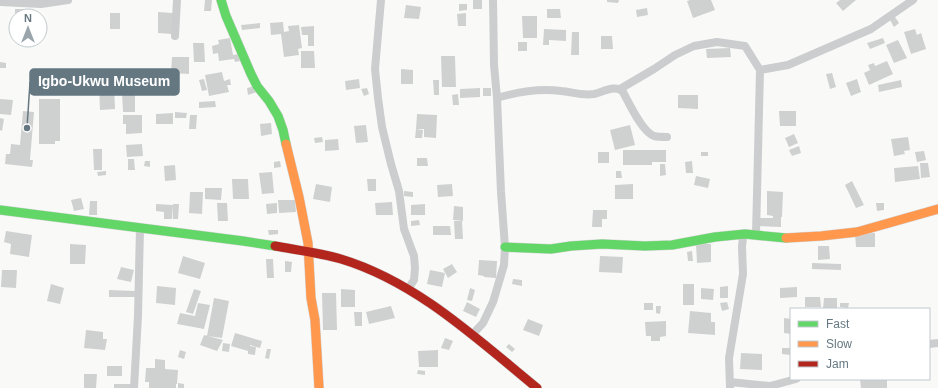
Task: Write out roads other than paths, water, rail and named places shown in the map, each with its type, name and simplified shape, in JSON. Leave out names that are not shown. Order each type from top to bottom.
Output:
[{"type":"street","points":[[0,2],[41,4],[68,0]]},
{"type":"street","points":[[175,36],[177,0]]},
{"type":"street","points":[[221,0],[250,74],[278,116],[283,130],[308,243],[311,298],[315,320],[318,388]]},
{"type":"street","points":[[381,0],[376,69],[378,98],[382,127],[390,164],[399,191],[404,229],[414,256],[414,280],[408,289]]},
{"type":"street","points":[[472,335],[483,323],[493,302],[504,265],[505,248],[494,65],[493,0]]},
{"type":"street","points":[[760,70],[788,65],[871,30],[913,0]]},
{"type":"street","points":[[497,98],[535,90],[561,91],[587,95],[613,88],[620,89],[675,55],[694,46],[717,42],[745,46],[760,70],[756,234]]},
{"type":"street","points":[[620,89],[647,132],[655,136],[667,137]]},
{"type":"street","points":[[505,248],[536,250],[602,244],[645,246],[672,245],[715,237],[745,234],[782,238],[821,236],[857,232],[938,209]]},
{"type":"street","points":[[0,210],[242,240],[340,259],[385,276],[426,300],[537,388]]},
{"type":"street","points":[[134,388],[138,324],[140,228]]},
{"type":"street","points":[[745,234],[742,246],[743,274],[729,358],[730,385],[770,386],[792,380]]},
{"type":"place","name":"Igbo-Ukwu Museum","points":[[27,128]]}]
